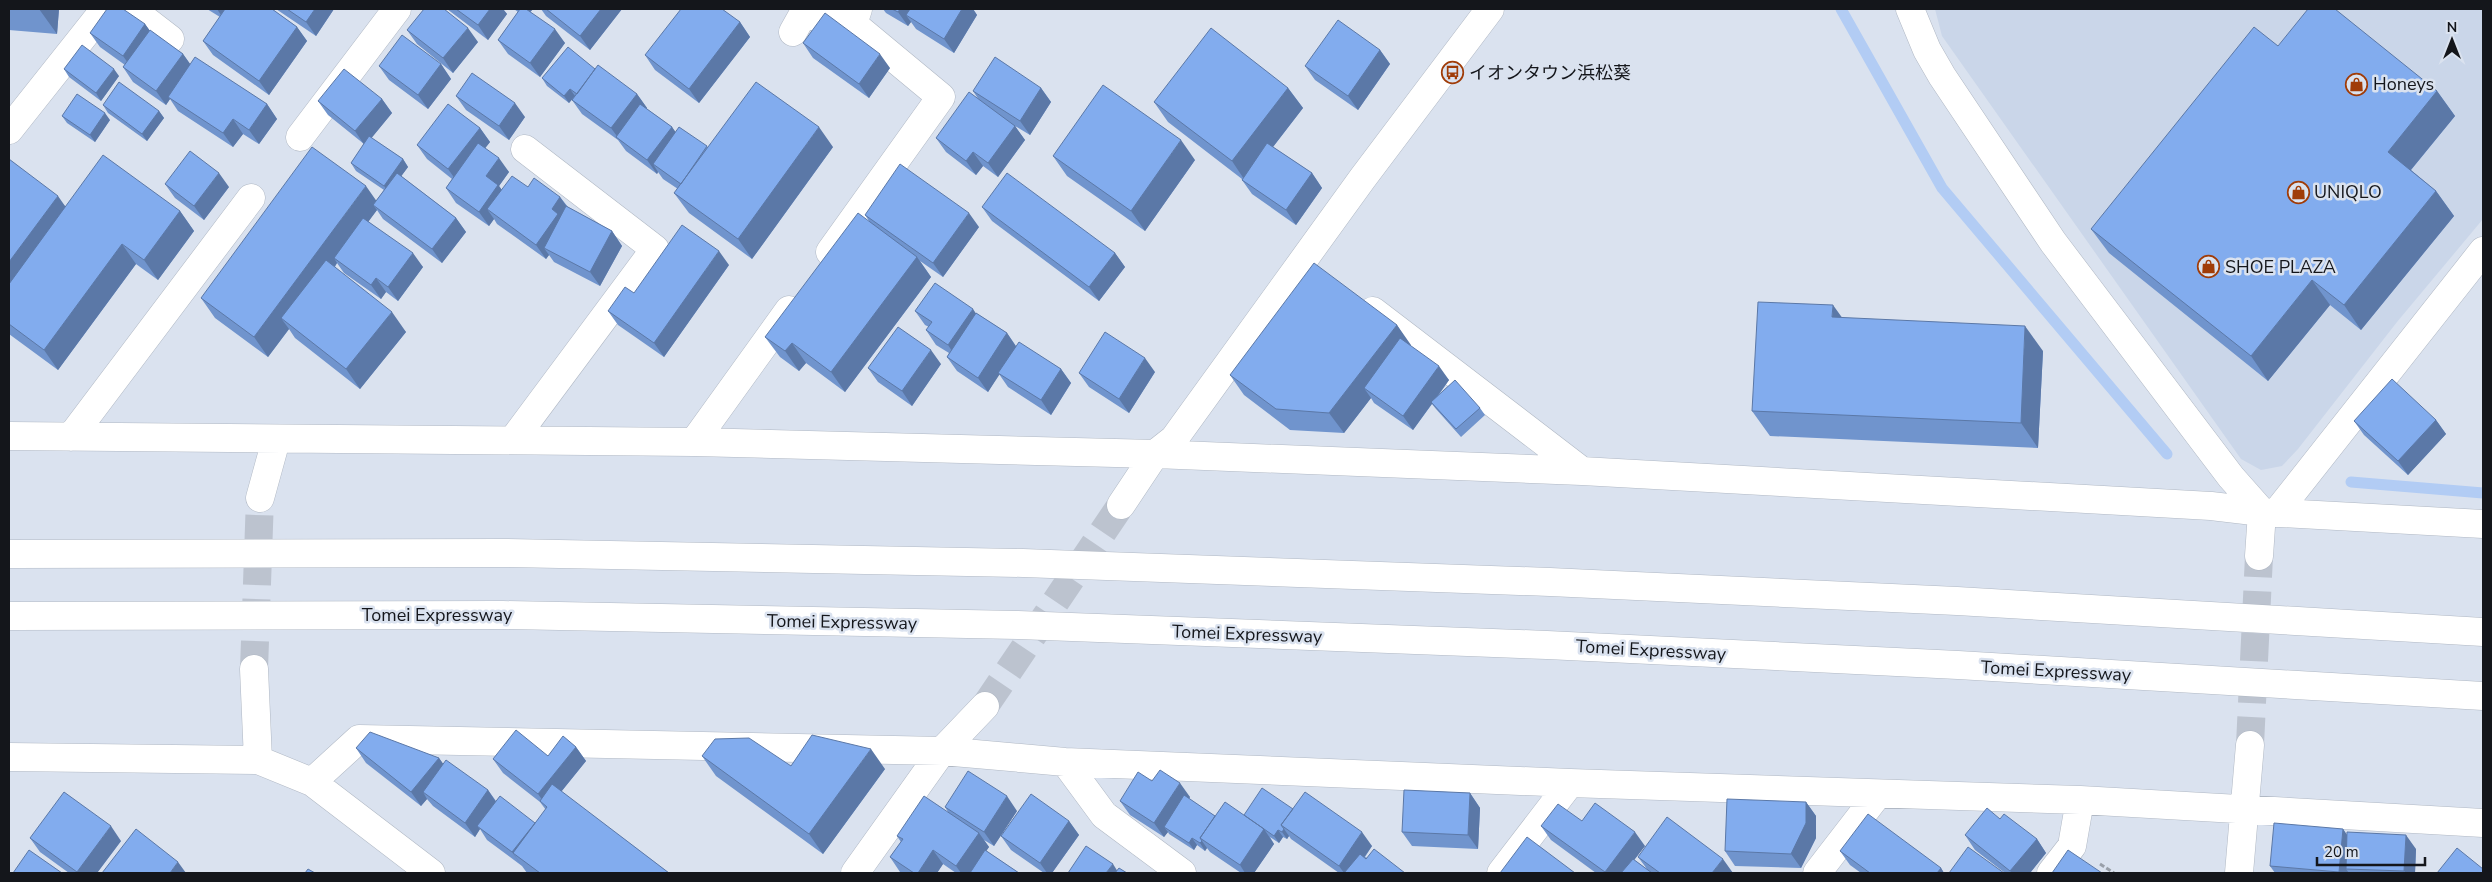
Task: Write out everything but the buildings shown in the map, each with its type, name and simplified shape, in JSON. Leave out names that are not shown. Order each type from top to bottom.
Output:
[{"type":"main road","points":[[9,130],[104,9]]},
{"type":"main road","points":[[131,9],[170,39]]},
{"type":"main road","points":[[300,137],[397,9]]},
{"type":"main road","points":[[1121,505],[1155,454],[1174,439],[1304,258],[1490,9]]},
{"type":"main road","points":[[1910,9],[1924,44],[1942,76],[2053,242],[2231,477],[2269,512]]},
{"type":"main road","points":[[694,442],[941,96],[856,16],[802,16],[793,32]]},
{"type":"main road","points":[[513,440],[655,249],[526,149]]},
{"type":"main road","points":[[71,437],[251,198]]},
{"type":"main road","points":[[2259,556],[2269,512],[2483,251]]},
{"type":"main road","points":[[1304,258],[1327,276]]},
{"type":"main road","points":[[1350,294],[1582,471]]},
{"type":"main road","points":[[9,436],[276,440],[694,442],[1155,454],[1582,471],[2211,506],[2269,512],[2483,524]]},
{"type":"main road","points":[[260,498],[276,440]]},
{"type":"main road","points":[[9,554],[504,553],[1023,563],[1560,583],[1937,600],[2483,632]]},
{"type":"main road","name":"Tomei Expressway","points":[[9,616],[503,615],[1018,626],[1547,645],[1938,664],[2483,696]]},
{"type":"main road","points":[[254,669],[258,760]]},
{"type":"main road","points":[[855,873],[942,751],[985,706]]},
{"type":"main road","points":[[312,782],[359,739],[942,751],[1065,762],[1570,783],[2080,800],[2483,823]]},
{"type":"main road","points":[[2239,873],[2250,745]]},
{"type":"main road","points":[[9,757],[258,760],[312,782],[430,873]]},
{"type":"main road","points":[[1065,762],[1104,815],[1182,873]]},
{"type":"main road","points":[[1501,873],[1570,783]]},
{"type":"main road","points":[[1817,873],[1878,794]]},
{"type":"main road","points":[[2051,873],[2072,846],[2080,800]]},
{"type":"shaded area","points":[[1935,9],[2483,9],[2483,219],[2397,322],[2298,449],[2282,466],[2261,470],[2241,459],[1942,36]]},
{"type":"waterway","points":[[1841,9],[1942,188],[2167,454]]},
{"type":"waterway","points":[[2351,482],[2483,493]]},
{"type":"tunnel","points":[[254,669],[260,498]]},
{"type":"tunnel","points":[[985,706],[1121,505]]},
{"type":"tunnel","points":[[2250,745],[2259,556]]},
{"type":"place","name":"イオンタウン浜松葵","points":[[1453,73]]},
{"type":"place","name":"Honeys","points":[[2357,84]]},
{"type":"place","name":"UNIQLO","points":[[2298,192]]},
{"type":"place","name":"SHOE PLAZA","points":[[2209,267]]}]
